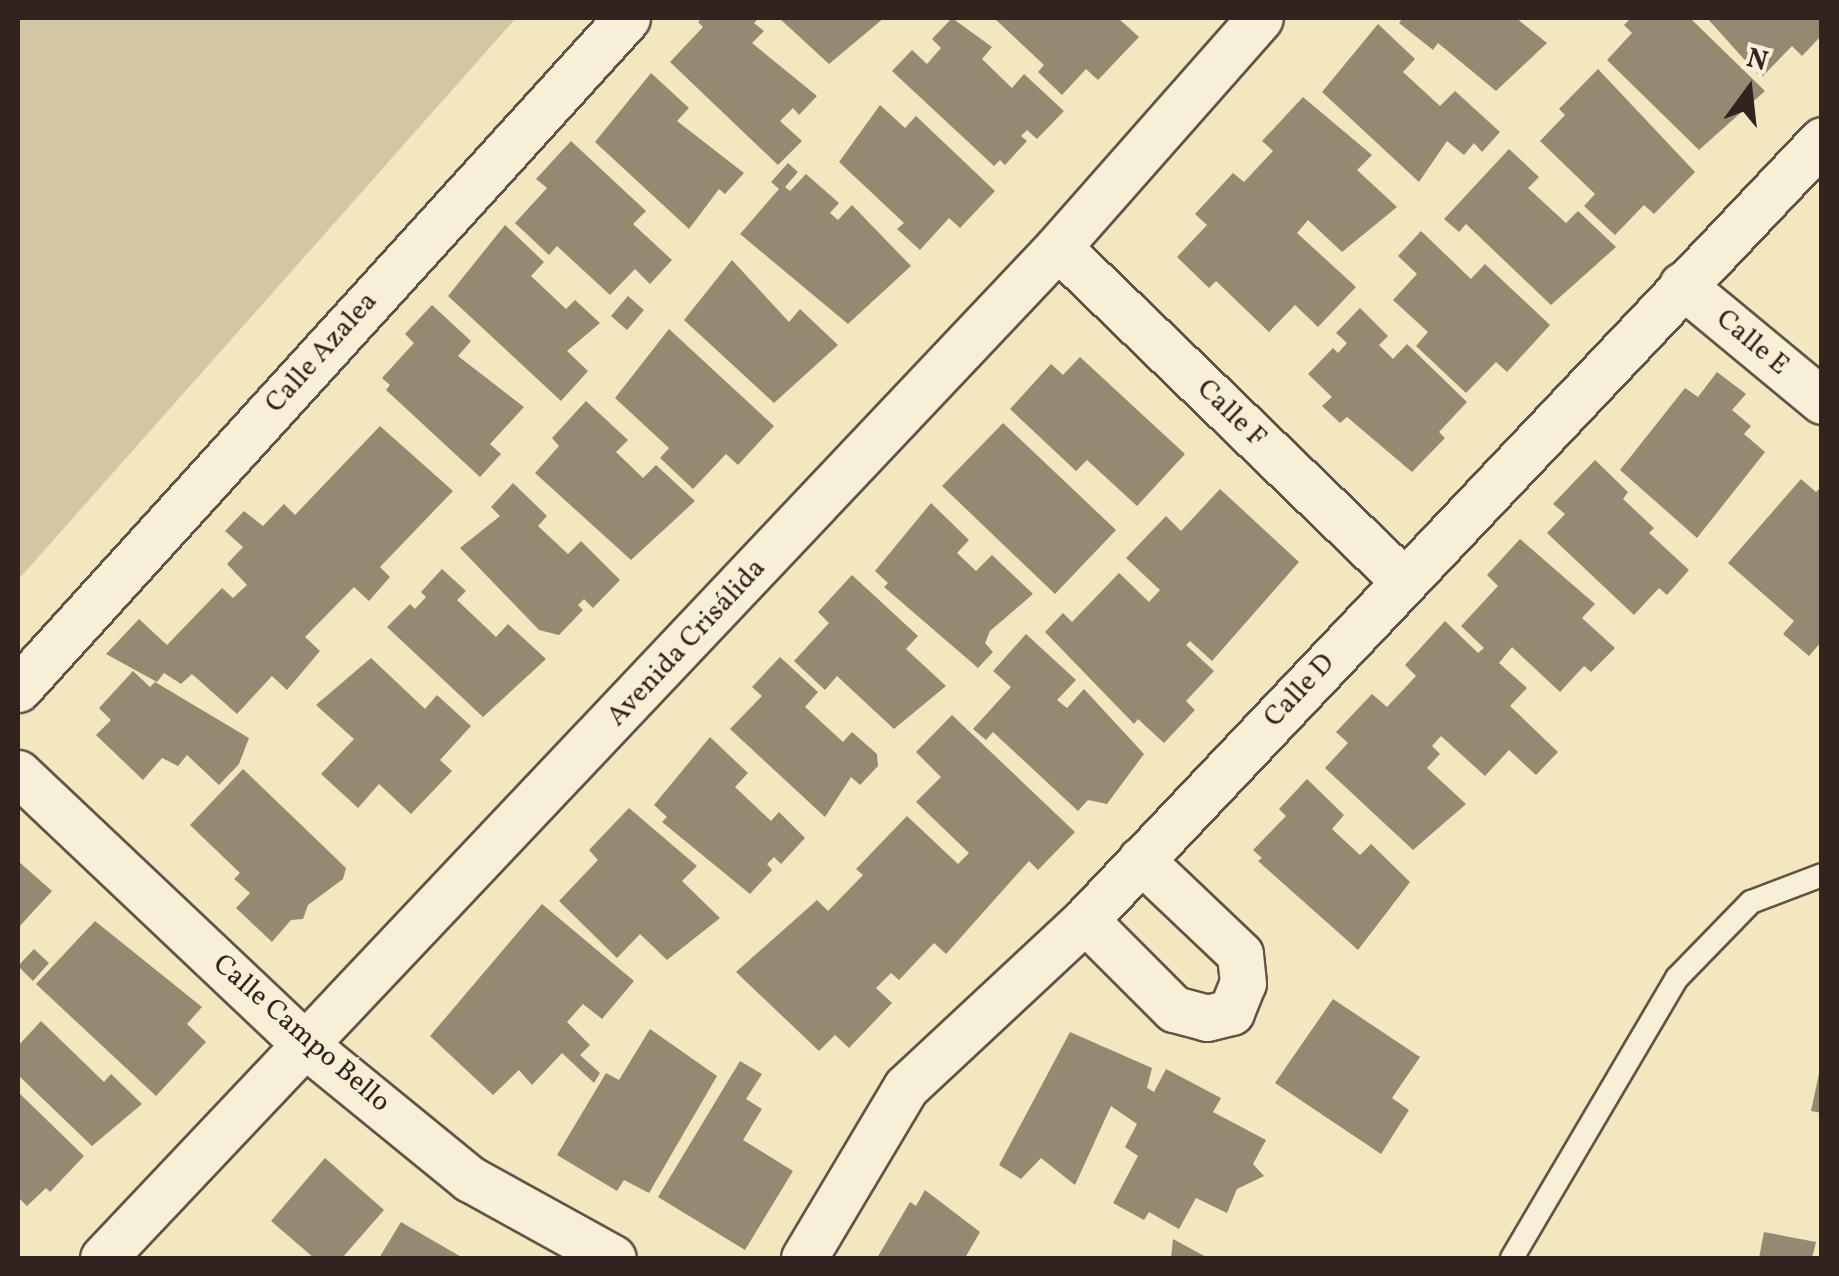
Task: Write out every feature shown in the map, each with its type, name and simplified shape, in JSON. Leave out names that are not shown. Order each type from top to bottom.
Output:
[{"type":"street","name":"Calle Azalea","points":[[18,689],[626,18]]},
{"type":"street","name":"Avenida Crisálida","points":[[102,1258],[308,1047],[1058,247],[1260,18]]},
{"type":"street","name":"Calle D","points":[[804,1258],[906,1087],[1085,920],[1822,140]]},
{"type":"street","name":"Calle F","points":[[1058,247],[1404,581]]},
{"type":"street","name":"Calle E","points":[[1682,285],[1822,401]]},
{"type":"street","name":"Calle Campo Bello","points":[[18,773],[308,1047],[470,1179],[612,1258]]},
{"type":"street","points":[[1085,920],[1174,1009],[1207,1018],[1231,1012],[1244,983],[1240,954],[1141,860]]},
{"type":"lane","points":[[1512,1258],[1677,978],[1752,902],[1822,875]]},
{"type":"shaded area","points":[[18,18],[516,18],[18,580]]},
{"type":"building","points":[[702,18],[759,18],[754,23],[764,31],[752,43],[817,96],[799,115],[793,108],[780,121],[802,141],[778,165],[670,62],[703,27],[698,22]]},
{"type":"building","points":[[779,18],[884,18],[829,64]]},
{"type":"building","points":[[952,18],[992,47],[982,59],[1012,88],[1024,74],[1064,111],[1037,139],[1027,130],[1021,136],[1027,141],[1005,165],[1000,160],[994,166],[892,71],[912,50],[927,64],[941,48],[932,39]]},
{"type":"building","points":[[994,18],[1118,18],[1139,37],[1098,80],[1086,69],[1062,95],[1038,72],[1044,65]]},
{"type":"building","points":[[1403,18],[1516,18],[1547,43],[1496,91],[1438,43],[1433,50],[1399,23]]},
{"type":"building","points":[[1631,18],[1690,18],[1765,91],[1699,150],[1607,60],[1632,33],[1624,25]]},
{"type":"building","points":[[1707,18],[1822,18],[1822,35],[1802,56],[1792,46],[1761,78]]},
{"type":"building","points":[[1378,24],[1415,59],[1403,72],[1440,106],[1455,91],[1500,132],[1482,152],[1474,143],[1464,155],[1447,141],[1419,182],[1322,92]]},
{"type":"building","points":[[1598,69],[1695,172],[1654,214],[1644,205],[1615,235],[1584,206],[1595,194],[1540,141],[1565,115],[1559,109]]},
{"type":"building","points":[[651,73],[689,108],[677,121],[744,173],[725,194],[719,189],[689,229],[595,142]]},
{"type":"building","points":[[1303,97],[1372,155],[1357,170],[1397,207],[1342,252],[1308,220],[1297,233],[1356,287],[1318,327],[1295,305],[1269,332],[1216,281],[1209,288],[1177,257],[1207,225],[1195,214],[1233,173],[1244,182],[1273,151],[1262,141]]},
{"type":"building","points":[[880,105],[905,128],[916,116],[995,191],[960,228],[949,218],[920,250],[897,229],[904,223],[839,162]]},
{"type":"building","points":[[571,141],[646,211],[633,224],[672,260],[650,284],[635,269],[610,295],[557,246],[549,255],[515,223],[547,188],[536,179]]},
{"type":"building","points":[[1509,149],[1539,177],[1528,188],[1566,223],[1578,211],[1616,247],[1551,305],[1466,224],[1459,232],[1444,219]]},
{"type":"building","points":[[788,163],[798,172],[785,187],[790,191],[806,174],[839,203],[830,213],[838,220],[852,205],[911,266],[848,324],[740,234],[779,189],[771,182]]},
{"type":"building","points":[[505,225],[544,262],[531,276],[566,309],[575,300],[600,323],[567,351],[588,371],[561,401],[448,296]]},
{"type":"building","points":[[1421,231],[1471,279],[1485,264],[1550,325],[1507,372],[1496,362],[1466,393],[1416,346],[1428,332],[1393,300],[1417,274],[1398,256]]},
{"type":"building","points":[[732,260],[789,322],[800,309],[838,345],[774,403],[684,320]]},
{"type":"building","points":[[628,296],[644,310],[627,330],[611,316]]},
{"type":"building","points":[[432,305],[471,341],[458,356],[524,407],[490,444],[501,454],[480,477],[386,390],[390,385],[382,378],[414,343],[405,334]]},
{"type":"building","points":[[1360,308],[1388,336],[1379,345],[1393,359],[1407,344],[1467,402],[1439,432],[1445,438],[1412,472],[1347,417],[1340,423],[1322,406],[1332,397],[1308,374],[1333,348],[1338,353],[1347,343],[1336,333]]},
{"type":"building","points":[[669,329],[774,426],[738,465],[726,454],[693,489],[660,458],[669,448],[615,398]]},
{"type":"building","points":[[1080,357],[1185,454],[1137,506],[1087,460],[1076,471],[1010,409],[1051,364],[1063,375]]},
{"type":"building","points":[[1717,372],[1746,394],[1732,410],[1751,426],[1744,434],[1765,452],[1697,538],[1620,470],[1685,388],[1698,397]]},
{"type":"building","points":[[586,401],[628,440],[616,452],[643,478],[656,465],[695,501],[631,560],[535,473],[559,446],[552,438]]},
{"type":"building","points":[[1003,423],[1116,530],[1055,594],[942,486]]},
{"type":"building","points":[[380,426],[453,491],[380,567],[390,577],[369,601],[354,587],[305,637],[320,651],[287,690],[272,676],[237,714],[192,674],[181,684],[164,673],[157,682],[106,654],[139,619],[167,645],[222,588],[233,598],[247,585],[227,564],[243,547],[225,531],[244,511],[263,526],[284,504],[295,515]]},
{"type":"building","points":[[1595,460],[1628,492],[1623,499],[1654,528],[1649,533],[1689,570],[1667,595],[1659,588],[1634,615],[1547,533],[1565,514],[1553,504]]},
{"type":"building","points":[[1801,479],[1816,492],[1822,486],[1822,641],[1809,656],[1783,634],[1794,621],[1728,563]]},
{"type":"building","points":[[513,483],[547,516],[538,526],[568,554],[581,541],[620,580],[593,608],[584,599],[578,605],[583,610],[559,635],[539,630],[460,548],[500,516],[491,507]]},
{"type":"building","points":[[1220,489],[1299,562],[1212,661],[1190,641],[1186,645],[1214,671],[1186,701],[1195,710],[1164,743],[1138,719],[1134,724],[1045,632],[1063,613],[1072,622],[1119,573],[1149,602],[1160,590],[1126,558],[1166,516],[1181,531]]},
{"type":"building","points":[[931,503],[969,540],[957,553],[976,571],[992,555],[1033,594],[990,631],[985,643],[993,652],[978,668],[884,587],[888,583],[875,571]]},
{"type":"building","points":[[1520,539],[1595,604],[1582,618],[1615,648],[1591,672],[1584,666],[1560,692],[1512,647],[1499,663],[1527,688],[1510,706],[1558,752],[1536,775],[1509,750],[1485,776],[1441,736],[1432,746],[1440,754],[1427,768],[1466,804],[1413,850],[1325,768],[1348,743],[1336,732],[1372,694],[1387,707],[1416,676],[1405,665],[1445,621],[1478,653],[1484,648],[1461,626],[1498,586],[1487,575]]},
{"type":"building","points":[[442,569],[466,591],[457,600],[496,637],[508,624],[546,659],[483,717],[387,627],[410,604],[415,609],[426,597],[421,592]]},
{"type":"building","points":[[852,575],[918,636],[906,649],[946,686],[894,729],[837,676],[825,690],[794,661],[829,623],[818,612]]},
{"type":"building","points":[[1026,634],[1076,680],[1057,700],[1067,708],[1084,689],[1144,754],[1107,804],[1088,800],[1078,811],[993,732],[986,740],[973,729],[1011,687],[993,671]]},
{"type":"building","points":[[780,657],[818,692],[805,707],[843,742],[852,732],[877,754],[878,766],[860,785],[851,777],[825,817],[730,729],[762,696],[752,687]]},
{"type":"building","points":[[371,658],[425,709],[437,695],[471,726],[440,760],[452,771],[411,814],[379,784],[358,808],[321,774],[354,739],[316,705]]},
{"type":"building","points":[[133,671],[150,687],[155,682],[249,738],[239,764],[219,785],[187,755],[178,766],[162,758],[143,780],[96,735],[111,720],[99,708]]},
{"type":"building","points":[[952,715],[1075,832],[1038,870],[1029,861],[946,954],[934,943],[899,980],[891,973],[876,988],[892,1003],[849,1048],[835,1035],[819,1051],[736,972],[817,900],[828,911],[863,875],[856,869],[907,816],[958,864],[969,853],[916,802],[941,777],[916,752]]},
{"type":"building","points":[[710,737],[748,773],[735,787],[771,821],[779,812],[805,838],[781,864],[774,857],[767,864],[772,870],[750,894],[662,822],[667,817],[654,805]]},
{"type":"building","points":[[243,769],[346,868],[343,879],[308,905],[303,919],[291,920],[272,942],[236,908],[250,893],[234,879],[240,873],[190,825]]},
{"type":"building","points":[[1307,779],[1344,815],[1332,829],[1360,855],[1371,844],[1410,882],[1358,950],[1258,861],[1262,858],[1253,850],[1286,816],[1279,809]]},
{"type":"building","points":[[629,808],[697,866],[682,881],[720,918],[667,960],[640,934],[617,958],[559,901],[598,860],[589,850]]},
{"type":"building","points":[[18,861],[52,891],[18,928]]},
{"type":"building","points":[[542,904],[634,981],[602,1019],[583,1004],[567,1022],[590,1045],[580,1055],[600,1073],[594,1083],[562,1053],[532,1085],[519,1070],[493,1095],[430,1036]]},
{"type":"building","points":[[95,921],[202,1007],[187,1024],[206,1042],[156,1096],[36,984]]},
{"type":"building","points":[[34,949],[49,963],[33,981],[18,966]]},
{"type":"building","points":[[1333,999],[1420,1057],[1392,1098],[1409,1110],[1381,1154],[1275,1083]]},
{"type":"building","points":[[41,1021],[104,1082],[111,1074],[142,1104],[92,1146],[18,1075],[18,1046]]},
{"type":"building","points":[[650,1029],[717,1076],[649,1193],[624,1180],[617,1191],[557,1155],[606,1073],[619,1080]]},
{"type":"building","points":[[1070,1032],[1152,1068],[1147,1088],[1154,1092],[1166,1069],[1221,1098],[1213,1112],[1266,1140],[1253,1164],[1264,1176],[1237,1189],[1227,1213],[1196,1198],[1179,1229],[1149,1212],[1144,1220],[1113,1203],[1138,1156],[1125,1147],[1137,1124],[1111,1106],[1075,1185],[1041,1158],[1021,1179],[999,1165]]},
{"type":"building","points":[[740,1061],[762,1074],[746,1099],[762,1109],[743,1140],[793,1171],[745,1250],[658,1197]]},
{"type":"building","points":[[1822,1069],[1822,1113],[1811,1111]]},
{"type":"building","points":[[18,1092],[84,1156],[50,1192],[46,1188],[27,1206],[18,1197]]},
{"type":"building","points":[[325,1158],[384,1210],[342,1258],[314,1258],[271,1221]]},
{"type":"building","points":[[925,1190],[980,1232],[965,1258],[877,1258],[910,1202],[916,1206]]},
{"type":"building","points":[[401,1222],[463,1258],[379,1258]]},
{"type":"building","points":[[1764,1232],[1816,1242],[1812,1258],[1759,1258]]},
{"type":"building","points":[[1173,1239],[1208,1258],[1171,1258]]}]
